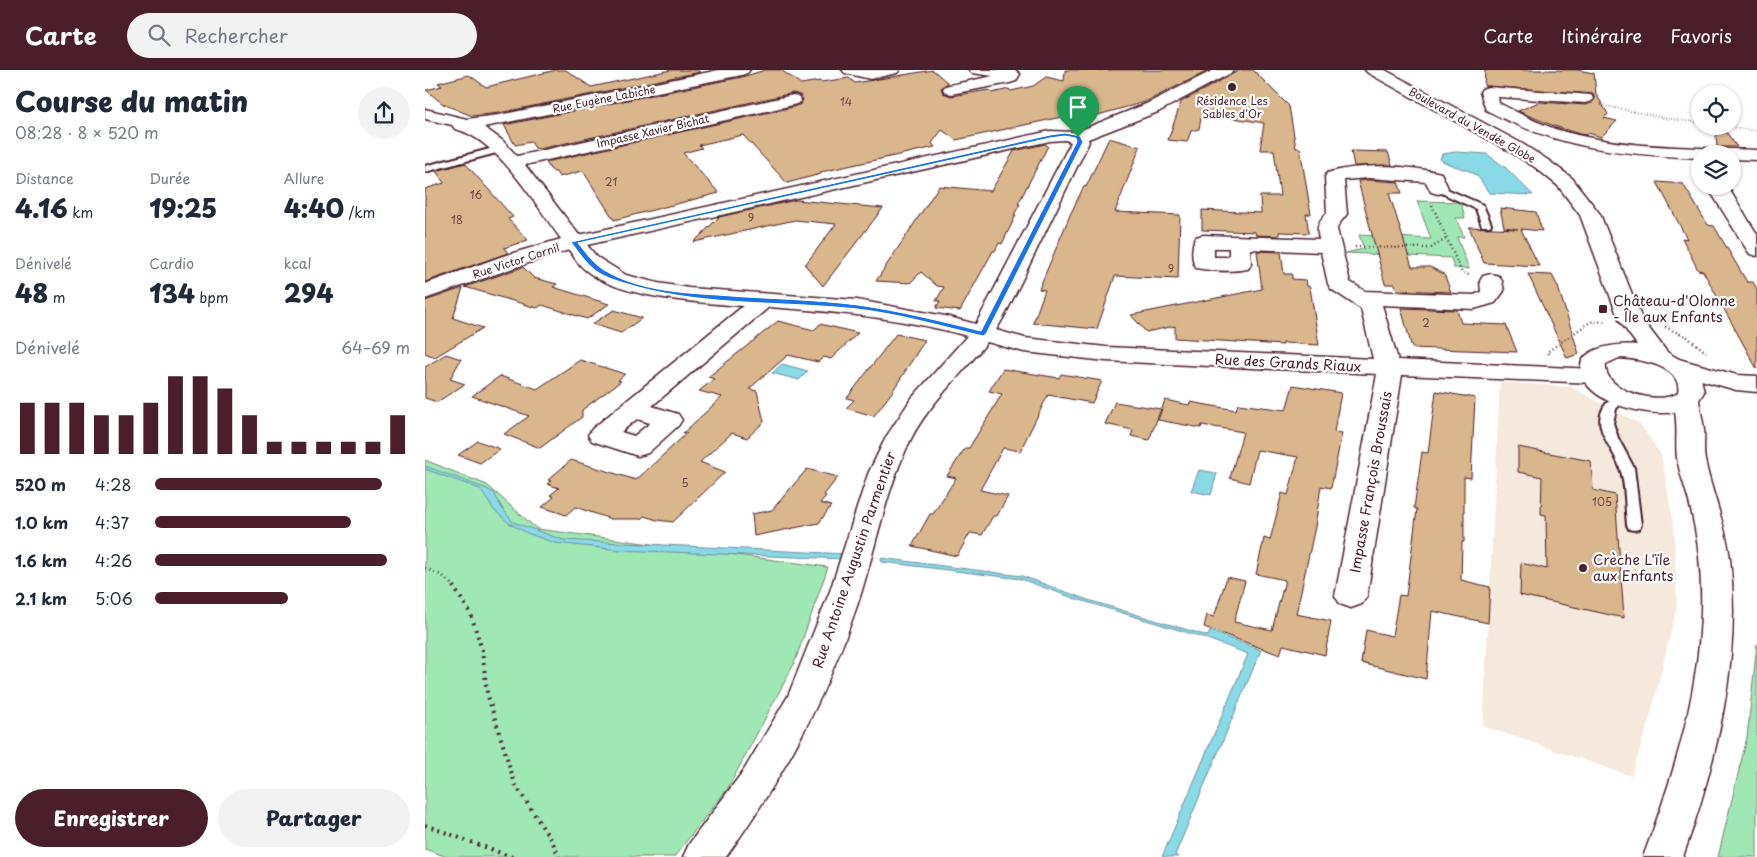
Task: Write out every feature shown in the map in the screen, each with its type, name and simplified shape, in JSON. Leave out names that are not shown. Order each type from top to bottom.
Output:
[{"type":"street","name":"Rue Eugène Labiche","points":[[465,125],[499,120],[742,70]]},
{"type":"street","points":[[850,70],[870,74],[892,70]]},
{"type":"street","points":[[951,89],[1010,78],[1012,74],[977,70]]},
{"type":"street","points":[[1078,137],[1152,108],[1226,70]]},
{"type":"street","name":"Boulevard du Vendée Globe","points":[[1373,70],[1522,151],[1565,182],[1584,204],[1596,225],[1631,320],[1666,361],[1691,381],[1689,394]]},
{"type":"street","points":[[1585,98],[1488,92],[1492,106],[1513,119],[1540,131],[1566,139],[1613,147],[1691,152]]},
{"type":"street","name":"Impasse Xavier Bichat","points":[[507,156],[793,100]]},
{"type":"street","points":[[429,123],[458,121],[465,125]]},
{"type":"street","name":"Rue des Grands Riaux","points":[[465,125],[482,133],[507,156],[589,262],[618,280],[658,290],[689,295],[857,307],[945,323],[1024,344],[1106,354],[1595,376]]},
{"type":"street","name":"Rue Victor Cornil","points":[[425,292],[511,261],[574,242],[1050,136],[1065,135],[1078,137]]},
{"type":"street","name":"Rue Antoine Augustin Parmentier","points":[[703,857],[732,818],[803,702],[847,589],[883,471],[899,436],[921,405],[983,334],[1080,142],[1078,137]]},
{"type":"street","points":[[1741,154],[1757,155]]},
{"type":"street","points":[[1389,368],[1372,308],[1369,303],[1348,292],[1339,284],[1327,230],[1329,222],[1337,214],[1334,177],[1343,173],[1356,172],[1435,177],[1438,188]]},
{"type":"street","points":[[1723,195],[1757,250]]},
{"type":"street","points":[[1239,243],[1331,246]]},
{"type":"street","points":[[1362,298],[1474,302],[1485,300],[1492,295],[1494,290],[1491,281]]},
{"type":"street","points":[[633,409],[764,300]]},
{"type":"street","points":[[1618,351],[1631,320]]},
{"type":"street","points":[[1618,351],[1644,353],[1746,383],[1689,394],[1676,404],[1662,406],[1646,405],[1621,397],[1600,384],[1592,369],[1593,362],[1607,353],[1618,351]]},
{"type":"street","name":"Impasse François Broussais","points":[[1351,596],[1390,375],[1389,368]]},
{"type":"street","points":[[1663,857],[1687,788],[1702,729],[1711,684],[1716,637],[1716,584],[1711,537],[1690,454],[1689,394]]},
{"type":"street","points":[[1646,405],[1666,423],[1690,454]]},
{"type":"lane","points":[[425,169],[507,156]]},
{"type":"lane","points":[[1438,188],[1480,207],[1486,224]]},
{"type":"lane","points":[[1621,397],[1610,408],[1607,417],[1607,430],[1620,450],[1628,468],[1634,525]]},
{"type":"path","points":[[1585,98],[1589,102],[1691,122]]},
{"type":"path","points":[[1741,129],[1757,131]]},
{"type":"path","points":[[1438,188],[1428,196],[1462,273],[1491,281]]},
{"type":"path","points":[[1331,246],[1431,248],[1447,239]]},
{"type":"path","points":[[425,568],[443,576],[456,589],[471,614],[482,650],[487,693],[515,784],[554,845],[559,857]]},
{"type":"path","points":[[425,825],[512,857]]},
{"type":"shaded area","name":"Crèche L'ïle aux Enfants","points":[[1500,382],[1571,387],[1640,424],[1661,455],[1674,526],[1677,606],[1649,722],[1631,776],[1483,726]]},
{"type":"green space","points":[[1417,201],[1461,202],[1465,218],[1456,218],[1464,237],[1457,237],[1469,269],[1454,268],[1451,258],[1345,253],[1364,249],[1359,235],[1431,239]]},
{"type":"green space","points":[[425,460],[487,485],[537,529],[828,567],[794,664],[728,788],[674,857],[447,857],[425,849]]},
{"type":"green space","points":[[1757,644],[1757,857],[1718,857],[1747,737]]},
{"type":"water","points":[[1456,152],[1487,154],[1506,168],[1533,195],[1489,193],[1479,178],[1473,173],[1440,159],[1442,154]]},
{"type":"water","points":[[782,364],[808,371],[799,380],[772,373]]},
{"type":"water","points":[[425,466],[487,489],[494,493],[502,508],[513,522],[563,540],[847,554],[845,559],[620,550],[555,543],[527,533],[509,523],[494,510],[480,489],[425,469]]},
{"type":"water","points":[[1199,470],[1217,473],[1211,495],[1191,491]]},
{"type":"water","points":[[881,558],[1022,576],[1088,600],[1208,636],[1210,631],[1261,650],[1175,855],[1178,857],[1162,857],[1248,654],[1202,637],[1073,598],[1021,579],[882,562]]},
{"type":"building","points":[[556,70],[566,70],[591,87],[671,70],[697,70],[700,72],[499,113],[472,116],[443,104],[426,90],[442,86],[438,83],[469,75],[486,87]]},
{"type":"building","points":[[765,70],[781,70],[801,84],[849,78],[855,83],[933,70],[948,83],[941,88],[943,93],[951,96],[989,90],[992,93],[1009,89],[1011,91],[1033,86],[1046,77],[1064,81],[1065,70],[1210,70],[1145,102],[1098,115],[1091,113],[1078,116],[1075,114],[956,140],[942,130],[932,143],[935,147],[821,172],[821,174],[787,183],[743,135],[699,145],[702,148],[683,153],[719,193],[614,220],[583,171],[559,177],[556,172],[550,169],[546,162],[793,107],[801,104],[803,99],[800,95],[793,93],[539,149],[535,148],[531,142],[515,145],[504,125],[742,77]]},
{"type":"building","points":[[1240,70],[1253,70],[1289,106],[1296,148],[1300,148],[1311,214],[1306,214],[1309,233],[1279,232],[1279,236],[1256,235],[1255,232],[1202,230],[1202,210],[1261,213],[1260,196],[1280,196],[1274,150],[1260,150],[1264,123],[1202,113],[1199,129],[1191,131],[1187,142],[1168,140],[1181,102]]},
{"type":"building","points":[[1485,70],[1577,70],[1594,73],[1596,94],[1608,114],[1604,118],[1617,121],[1601,137],[1588,133],[1586,135],[1580,134],[1554,126],[1518,111],[1539,102],[1586,105],[1592,103],[1595,99],[1593,94],[1484,86]]},
{"type":"building","points":[[1716,135],[1728,135],[1736,145],[1717,145]]},
{"type":"building","points":[[1109,138],[1140,147],[1115,212],[1180,215],[1178,279],[1115,276],[1097,329],[1033,323],[1045,290],[1039,289],[1070,215],[1084,186],[1086,187]]},
{"type":"building","points":[[1045,144],[1048,146],[1018,204],[1020,204],[1014,215],[1016,215],[1002,244],[999,243],[995,251],[993,251],[960,311],[936,308],[940,301],[936,301],[944,287],[937,286],[921,272],[910,283],[876,281],[939,186],[991,191],[1014,151]]},
{"type":"building","points":[[1351,151],[1388,152],[1392,165],[1354,166]]},
{"type":"building","points":[[465,163],[513,217],[508,219],[528,240],[504,248],[508,253],[425,282],[425,189],[444,183],[436,171]]},
{"type":"building","points":[[1358,181],[1398,182],[1402,193],[1389,193],[1412,267],[1430,267],[1444,274],[1451,292],[1397,290],[1395,284],[1385,284]]},
{"type":"building","points":[[1657,182],[1683,184],[1708,225],[1714,226],[1747,282],[1753,282],[1757,289],[1757,369],[1703,271],[1698,270],[1682,238],[1687,239]]},
{"type":"building","points":[[796,200],[883,208],[823,286],[805,265],[836,224],[795,220],[694,242],[719,217]]},
{"type":"building","points":[[1500,208],[1536,212],[1542,231],[1521,229],[1539,266],[1484,263],[1469,227],[1518,229],[1504,227]]},
{"type":"building","points":[[1257,251],[1281,252],[1284,274],[1292,274],[1292,279],[1306,280],[1307,286],[1310,287],[1319,345],[1283,343],[1283,345],[1175,338],[1175,326],[1146,332],[1131,315],[1262,289]]},
{"type":"building","points":[[523,267],[534,278],[557,284],[553,287],[609,304],[587,319],[542,305],[537,308],[465,287]]},
{"type":"building","points":[[1528,274],[1552,275],[1558,287],[1579,354],[1567,358]]},
{"type":"building","points":[[463,288],[453,318],[483,328],[435,357],[425,353],[425,301]]},
{"type":"building","points":[[1401,308],[1457,310],[1461,323],[1506,325],[1517,352],[1412,348]]},
{"type":"building","points":[[614,310],[642,318],[621,333],[592,324]]},
{"type":"building","points":[[778,321],[814,330],[820,324],[858,333],[831,359],[824,357],[818,362],[788,355],[749,389],[757,391],[764,422],[747,438],[732,433],[700,462],[725,472],[673,522],[644,516],[641,519],[611,519],[575,507],[566,515],[542,507],[554,497],[550,495],[559,488],[547,484],[551,481],[548,480],[571,460],[636,480],[687,433],[683,433],[722,397],[699,391],[714,379],[708,377]]},
{"type":"building","points":[[896,334],[925,340],[892,392],[874,416],[846,408],[854,400],[847,398]]},
{"type":"building","points":[[446,354],[461,359],[450,379],[465,384],[437,402],[425,398],[425,367]]},
{"type":"building","points":[[580,360],[625,374],[618,380],[621,381],[582,410],[582,417],[540,448],[504,434],[529,416],[472,396],[500,376],[537,389]]},
{"type":"building","points":[[1003,369],[1059,378],[1061,374],[1102,381],[1092,403],[1048,395],[1020,451],[1003,448],[980,490],[1008,496],[997,516],[993,516],[982,535],[970,533],[957,556],[912,546],[930,514],[933,514],[956,478],[947,476],[965,448],[969,448],[1002,394],[989,391]]},
{"type":"building","points":[[1293,385],[1341,393],[1334,432],[1342,433],[1331,488],[1321,486],[1315,527],[1296,614],[1331,621],[1325,655],[1283,645],[1280,655],[1204,627],[1207,615],[1214,617],[1227,577],[1245,581],[1234,622],[1272,630],[1285,580],[1256,574],[1264,538],[1270,540],[1282,493],[1288,495],[1298,457],[1257,450],[1249,483],[1230,478],[1243,432],[1202,425],[1201,428],[1158,420],[1165,400],[1189,405],[1190,402],[1236,410],[1238,404],[1286,410]]},
{"type":"building","points":[[1436,391],[1475,398],[1471,478],[1464,477],[1464,542],[1462,542],[1461,580],[1490,587],[1488,623],[1432,611],[1426,679],[1361,663],[1366,630],[1392,636],[1399,595],[1406,596],[1417,509],[1414,508],[1422,452],[1428,453]]},
{"type":"building","points":[[1115,402],[1161,409],[1149,440],[1131,436],[1133,430],[1105,424]]},
{"type":"building","points":[[478,441],[500,449],[480,463],[458,455]]},
{"type":"building","points":[[1518,447],[1591,461],[1593,490],[1615,495],[1624,618],[1520,595],[1521,563],[1547,569],[1546,515],[1541,514],[1542,477],[1518,472]]},
{"type":"building","points":[[807,469],[838,477],[820,503],[831,506],[819,523],[754,536],[752,514],[772,510]]},
{"type":"place","name":"Résidence Les Sables d'Or","points":[[1232,87]]},
{"type":"place","name":"Château-d'Olonne - Île aux Enfants","points":[[1603,309]]},
{"type":"place","name":"Crèche L'ïle aux Enfants","points":[[1583,568]]},
{"type":"route","points":[[1065,135],[1078,137],[1080,142],[983,334],[917,317],[857,307],[689,295],[658,290],[618,280],[602,272],[589,262],[574,242],[1050,136],[1065,135]]}]
